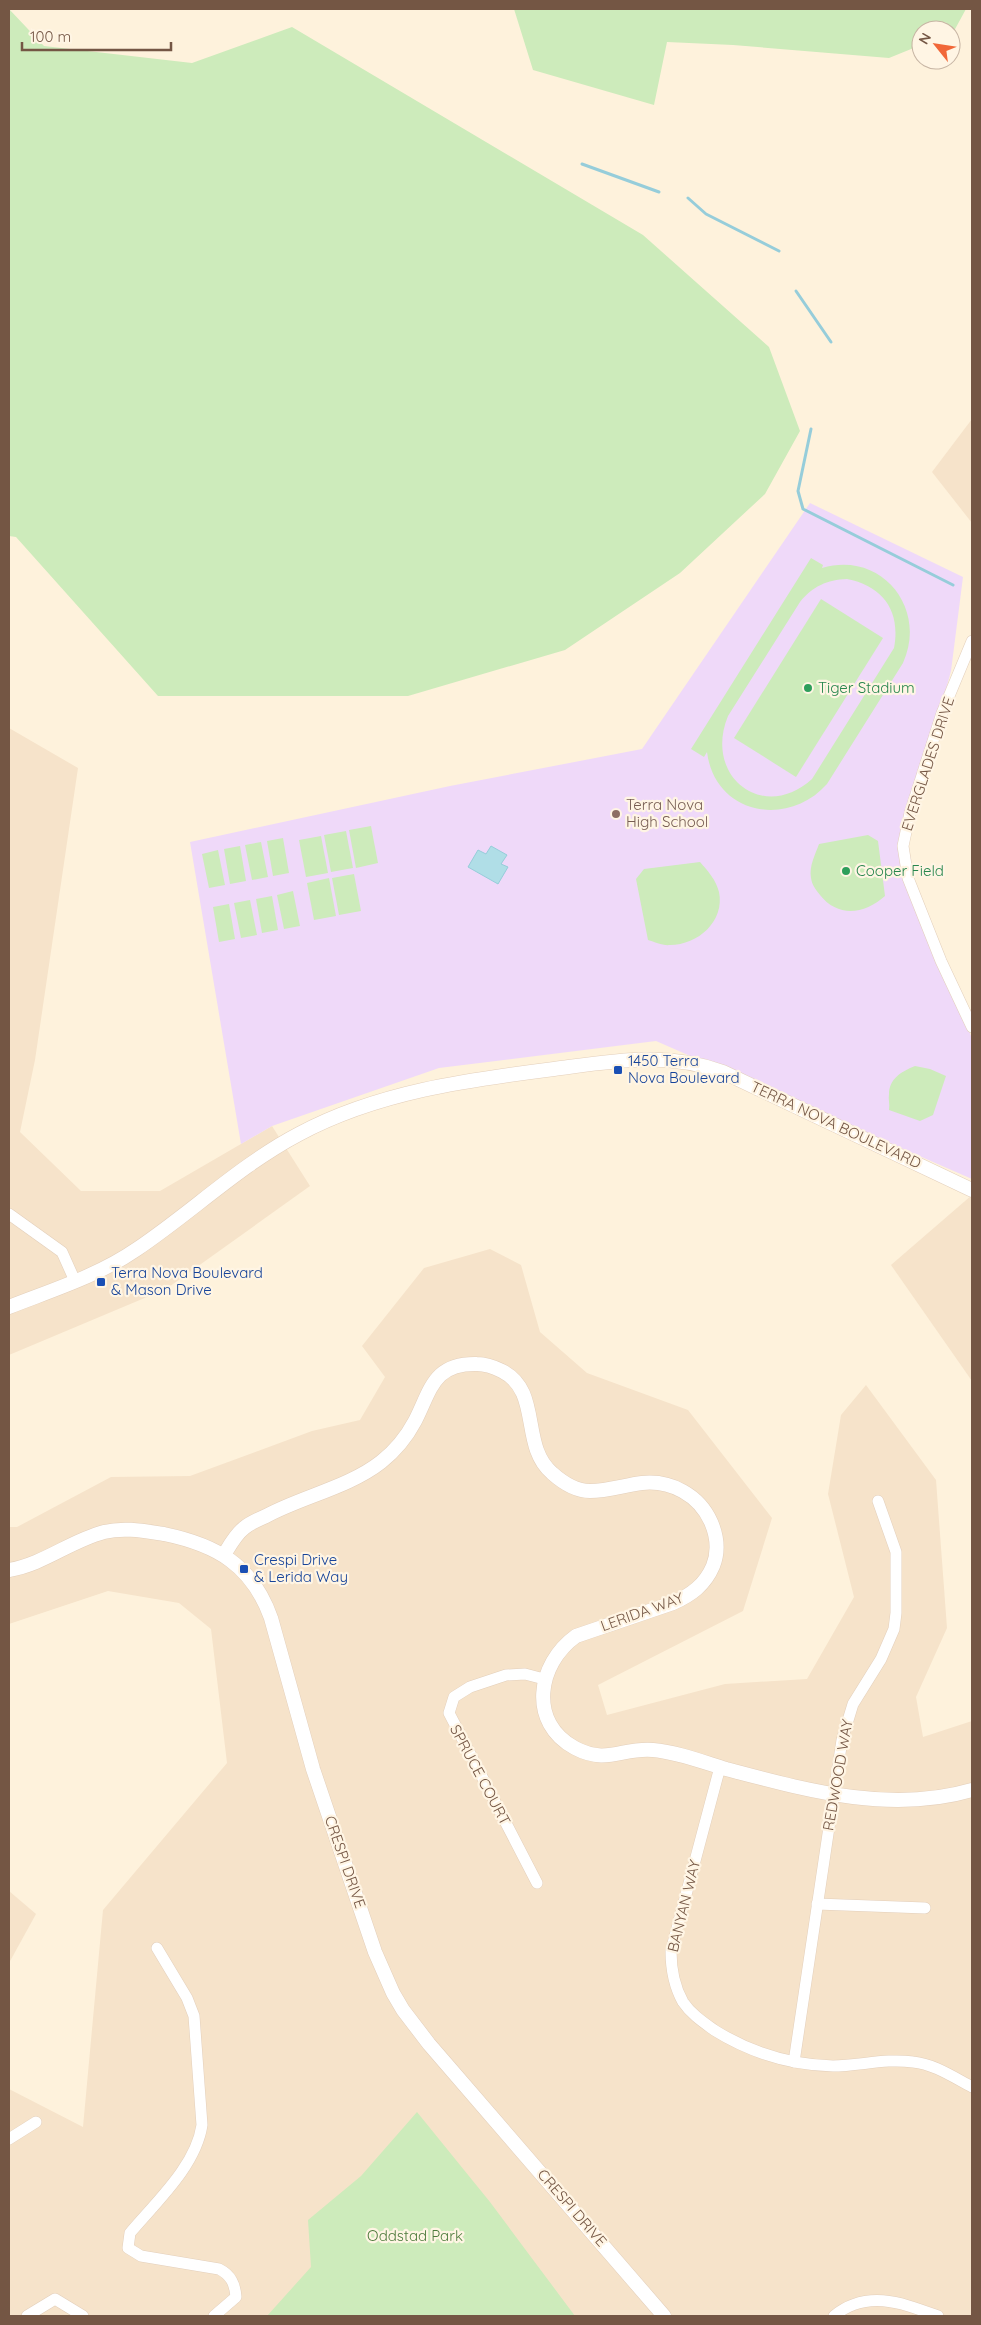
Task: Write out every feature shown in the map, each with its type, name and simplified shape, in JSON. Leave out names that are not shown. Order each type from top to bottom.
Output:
[{"type":"street","name":"EVERGLADES DRIVE","points":[[972,642],[942,713],[910,813],[903,846],[908,878],[941,961],[972,1027]]},
{"type":"street","name":"TERRA NOVA BOULEVARD","points":[[9,1306],[76,1281],[116,1262],[136,1250],[259,1158],[280,1144],[322,1122],[367,1106],[451,1083],[626,1060],[664,1059],[684,1061],[724,1072],[972,1190]]},
{"type":"street","points":[[9,1214],[62,1252],[76,1281]]},
{"type":"street","name":"LERIDA WAY","points":[[224,1555],[245,1527],[286,1506],[368,1472],[389,1455],[410,1428],[430,1386],[440,1375],[448,1370],[477,1364],[496,1368],[513,1378],[522,1388],[537,1448],[542,1461],[551,1472],[572,1486],[588,1491],[644,1483],[669,1485],[681,1490],[702,1507],[716,1533],[718,1548],[710,1575],[700,1587],[687,1597],[576,1636],[565,1644],[556,1655],[544,1679],[544,1708],[549,1722],[556,1733],[575,1748],[586,1753],[607,1756],[641,1750],[653,1750],[788,1786],[833,1795],[878,1800],[900,1800],[944,1796],[972,1790]]},
{"type":"street","name":"REDWOOD WAY","points":[[794,2062],[842,1740],[850,1713],[861,1688],[889,1644],[894,1629],[896,1613],[896,1552],[878,1501]]},
{"type":"street","name":"CRESPI DRIVE","points":[[9,1570],[44,1559],[89,1537],[121,1530],[138,1530],[173,1536],[207,1546],[224,1555],[249,1577],[265,1602],[316,1777],[375,1952],[393,1993],[403,2010],[429,2044],[664,2316]]},
{"type":"street","name":"SPRUCE COURT","points":[[537,1883],[449,1713],[454,1697],[470,1687],[516,1674],[544,1679]]},
{"type":"street","name":"BANYAN WAY","points":[[720,1767],[671,1951],[673,1977],[684,2003],[702,2022],[729,2039],[757,2053],[794,2062],[831,2066],[898,2061],[914,2062],[930,2066],[972,2087]]},
{"type":"street","points":[[817,1904],[925,1908]]},
{"type":"street","points":[[157,1948],[187,1998],[194,2016],[202,2125],[200,2138],[189,2161],[130,2233],[128,2248],[141,2256],[219,2269],[224,2272],[233,2282],[236,2297],[214,2316]]},
{"type":"street","points":[[9,2139],[36,2122]]},
{"type":"street","points":[[27,2316],[55,2299],[83,2316]]},
{"type":"street","points":[[834,2316],[848,2306],[879,2299],[893,2301],[938,2316]]},
{"type":"shaded area","points":[[972,419],[972,523],[932,472]]},
{"type":"shaded area","name":"Terra Nova High School","points":[[810,503],[963,577],[951,671],[902,849],[972,1039],[972,1179],[656,1041],[439,1068],[272,1126],[241,1144],[190,842],[450,786],[642,749]]},
{"type":"shaded area","points":[[9,728],[78,768],[35,1060],[20,1132],[81,1191],[160,1191],[272,1126],[310,1186],[166,1289],[9,1355]]},
{"type":"shaded area","points":[[972,1195],[972,1381],[891,1265]]},
{"type":"shaded area","points":[[490,1249],[521,1265],[540,1332],[587,1373],[688,1410],[772,1518],[743,1611],[598,1685],[607,1715],[725,1684],[807,1679],[854,1597],[828,1494],[841,1415],[866,1385],[936,1480],[947,1628],[916,1697],[923,1737],[972,1721],[972,2316],[9,2316],[9,2089],[83,2127],[103,1910],[227,1763],[211,1629],[179,1603],[108,1591],[9,1624],[9,1527],[17,1527],[111,1477],[190,1476],[312,1431],[360,1420],[385,1377],[362,1346],[424,1268]]},
{"type":"shaded area","points":[[9,1891],[36,1914],[9,1963]]},
{"type":"green space","points":[[9,9],[44,46],[192,63],[292,27],[643,235],[769,347],[800,431],[765,494],[680,573],[565,650],[408,696],[158,696],[16,537],[9,536]]},
{"type":"green space","points":[[514,9],[966,9],[960,20],[911,20],[911,49],[889,58],[733,45],[667,42],[654,105],[533,70]]},
{"type":"green space","points":[[811,558],[823,565],[822,568],[843,565],[863,568],[880,576],[894,588],[904,604],[909,622],[909,642],[903,663],[827,784],[811,798],[793,806],[774,810],[755,808],[738,801],[724,790],[713,773],[707,752],[704,757],[691,749]],"holes":[[[847,579],[860,582],[880,594],[887,602],[895,623],[894,648],[812,779],[794,791],[775,796],[758,794],[743,787],[731,774],[724,758],[722,738],[728,716],[805,596],[815,588],[833,581]]]},
{"type":"green space","name":"Tiger Stadium","points":[[821,599],[883,638],[796,777],[734,738]]},
{"type":"green space","points":[[371,826],[378,863],[356,868],[349,830]]},
{"type":"green space","points":[[346,831],[353,868],[331,872],[324,835]]},
{"type":"green space","name":"Cooper Field","points":[[868,835],[878,841],[885,896],[869,907],[860,910],[843,910],[835,907],[820,895],[812,881],[812,865],[819,844]]},
{"type":"green space","points":[[321,836],[328,873],[306,877],[299,840]]},
{"type":"green space","points":[[283,838],[289,873],[273,876],[267,841]]},
{"type":"green space","points":[[261,842],[268,877],[252,880],[245,845]]},
{"type":"green space","points":[[240,846],[246,881],[230,884],[224,849]]},
{"type":"green space","points":[[218,850],[225,885],[209,888],[202,854]]},
{"type":"green space","points":[[700,862],[709,872],[719,892],[720,903],[714,922],[699,936],[680,944],[665,945],[648,940],[636,879],[644,869]]},
{"type":"green space","points":[[354,874],[361,911],[339,915],[332,878]]},
{"type":"green space","points":[[329,878],[336,916],[314,920],[307,883]]},
{"type":"green space","points":[[293,891],[300,926],[284,929],[277,895]]},
{"type":"green space","points":[[272,896],[278,930],[262,933],[256,899]]},
{"type":"green space","points":[[250,900],[257,935],[241,938],[234,903]]},
{"type":"green space","points":[[229,904],[235,939],[219,942],[213,907]]},
{"type":"green space","points":[[915,1066],[930,1069],[946,1076],[933,1115],[920,1121],[889,1110],[891,1084],[905,1070]]},
{"type":"green space","name":"Oddstad Park","points":[[417,2112],[490,2202],[575,2316],[267,2316],[311,2267],[308,2220],[361,2176]]},
{"type":"water","points":[[491,846],[507,855],[501,864],[508,867],[498,884],[468,867],[478,850],[486,854]]},
{"type":"waterway","points":[[582,164],[659,192]]},
{"type":"waterway","points":[[688,198],[706,214],[779,251]]},
{"type":"waterway","points":[[796,291],[831,342]]},
{"type":"waterway","points":[[811,429],[798,491],[803,509],[953,585]]},
{"type":"place","name":"Tiger Stadium","points":[[808,688]]},
{"type":"place","name":"Terra Nova High School","points":[[616,814]]},
{"type":"place","name":"Cooper Field","points":[[846,871]]},
{"type":"place","name":"1450 Terra Nova Boulevard","points":[[618,1070]]},
{"type":"place","name":"Terra Nova Boulevard & Mason Drive","points":[[101,1282]]},
{"type":"place","name":"Crespi Drive & Lerida Way","points":[[244,1569]]}]
